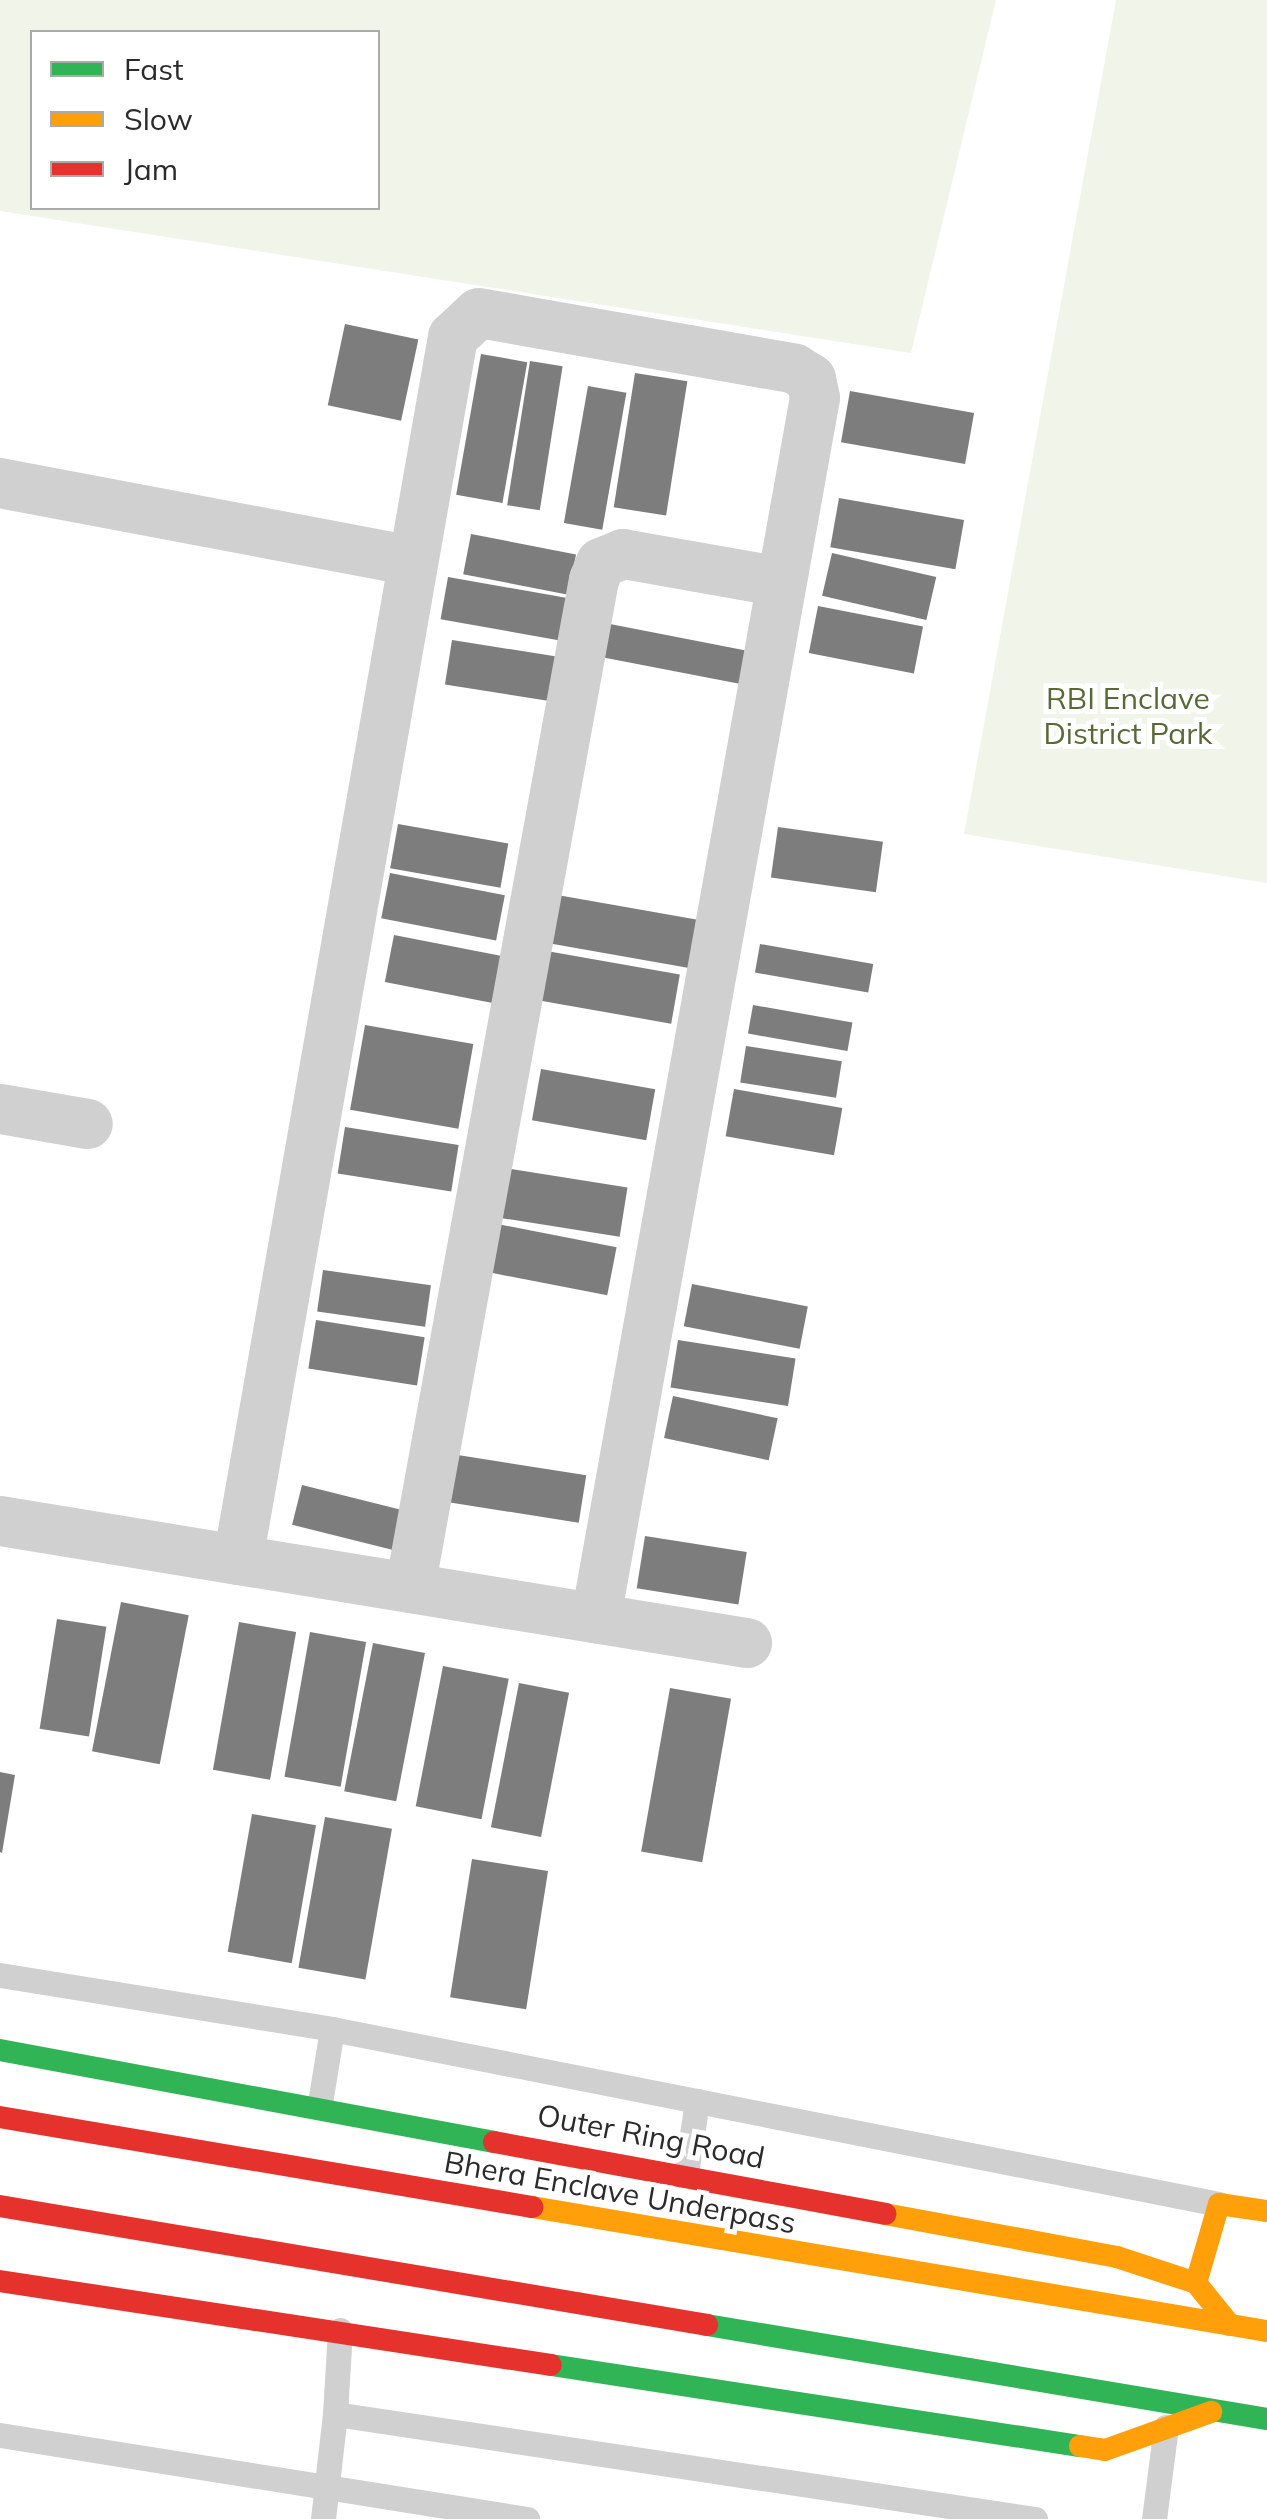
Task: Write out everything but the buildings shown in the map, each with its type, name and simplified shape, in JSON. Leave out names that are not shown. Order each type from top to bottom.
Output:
[{"type":"main road","name":"Outer Ring Road","points":[[0,2050],[320,2104],[1118,2257],[1196,2283]]},
{"type":"main road","name":"Bhera Enclave Underpass","points":[[0,2118],[1230,2325]]},
{"type":"main road","points":[[1267,2211],[1219,2204],[1196,2283],[1230,2325],[1267,2331]]},
{"type":"main road","points":[[0,2206],[1267,2419]]},
{"type":"main road","points":[[0,2281],[340,2330],[666,2389],[1105,2450],[1214,2411]]},
{"type":"street","points":[[238,1560],[453,337],[479,313],[810,379],[782,582],[596,1618]]},
{"type":"street","points":[[0,483],[413,561]]},
{"type":"street","points":[[410,1588],[594,580],[601,563],[624,554],[782,582]]},
{"type":"street","points":[[0,1110],[88,1124]]},
{"type":"street","points":[[0,1520],[746,1643]]},
{"type":"lane","points":[[0,1976],[332,2029],[1219,2204]]},
{"type":"lane","points":[[320,2104],[332,2029]]},
{"type":"lane","points":[[686,2174],[697,2101]]},
{"type":"lane","points":[[322,2519],[340,2330]]},
{"type":"lane","points":[[335,2414],[852,2508],[1035,2519]]},
{"type":"lane","points":[[1154,2519],[1166,2428]]},
{"type":"lane","points":[[0,2436],[527,2519]]},
{"type":"green space","points":[[0,0],[996,0],[911,353],[0,211]]},
{"type":"green space","name":"RBI Enclave District Park","points":[[1116,0],[1267,0],[1267,883],[964,834]]},
{"type":"traffic: fast","points":[[0,2050],[494,2142]]},
{"type":"traffic: fast","points":[[707,2325],[1267,2419]]},
{"type":"traffic: fast","points":[[551,2365],[1080,2446]]},
{"type":"traffic: slow","points":[[1196,2283],[1219,2204],[1267,2211]]},
{"type":"traffic: slow","points":[[532,2207],[1267,2331]]},
{"type":"traffic: slow","points":[[885,2214],[1117,2257],[1196,2283],[1230,2325]]},
{"type":"traffic: slow","points":[[1080,2446],[1105,2450],[1211,2412]]},
{"type":"traffic: jam","points":[[0,2117],[532,2207]]},
{"type":"traffic: jam","points":[[494,2142],[885,2214]]},
{"type":"traffic: jam","points":[[0,2206],[707,2325]]},
{"type":"traffic: jam","points":[[0,2281],[551,2365]]}]
